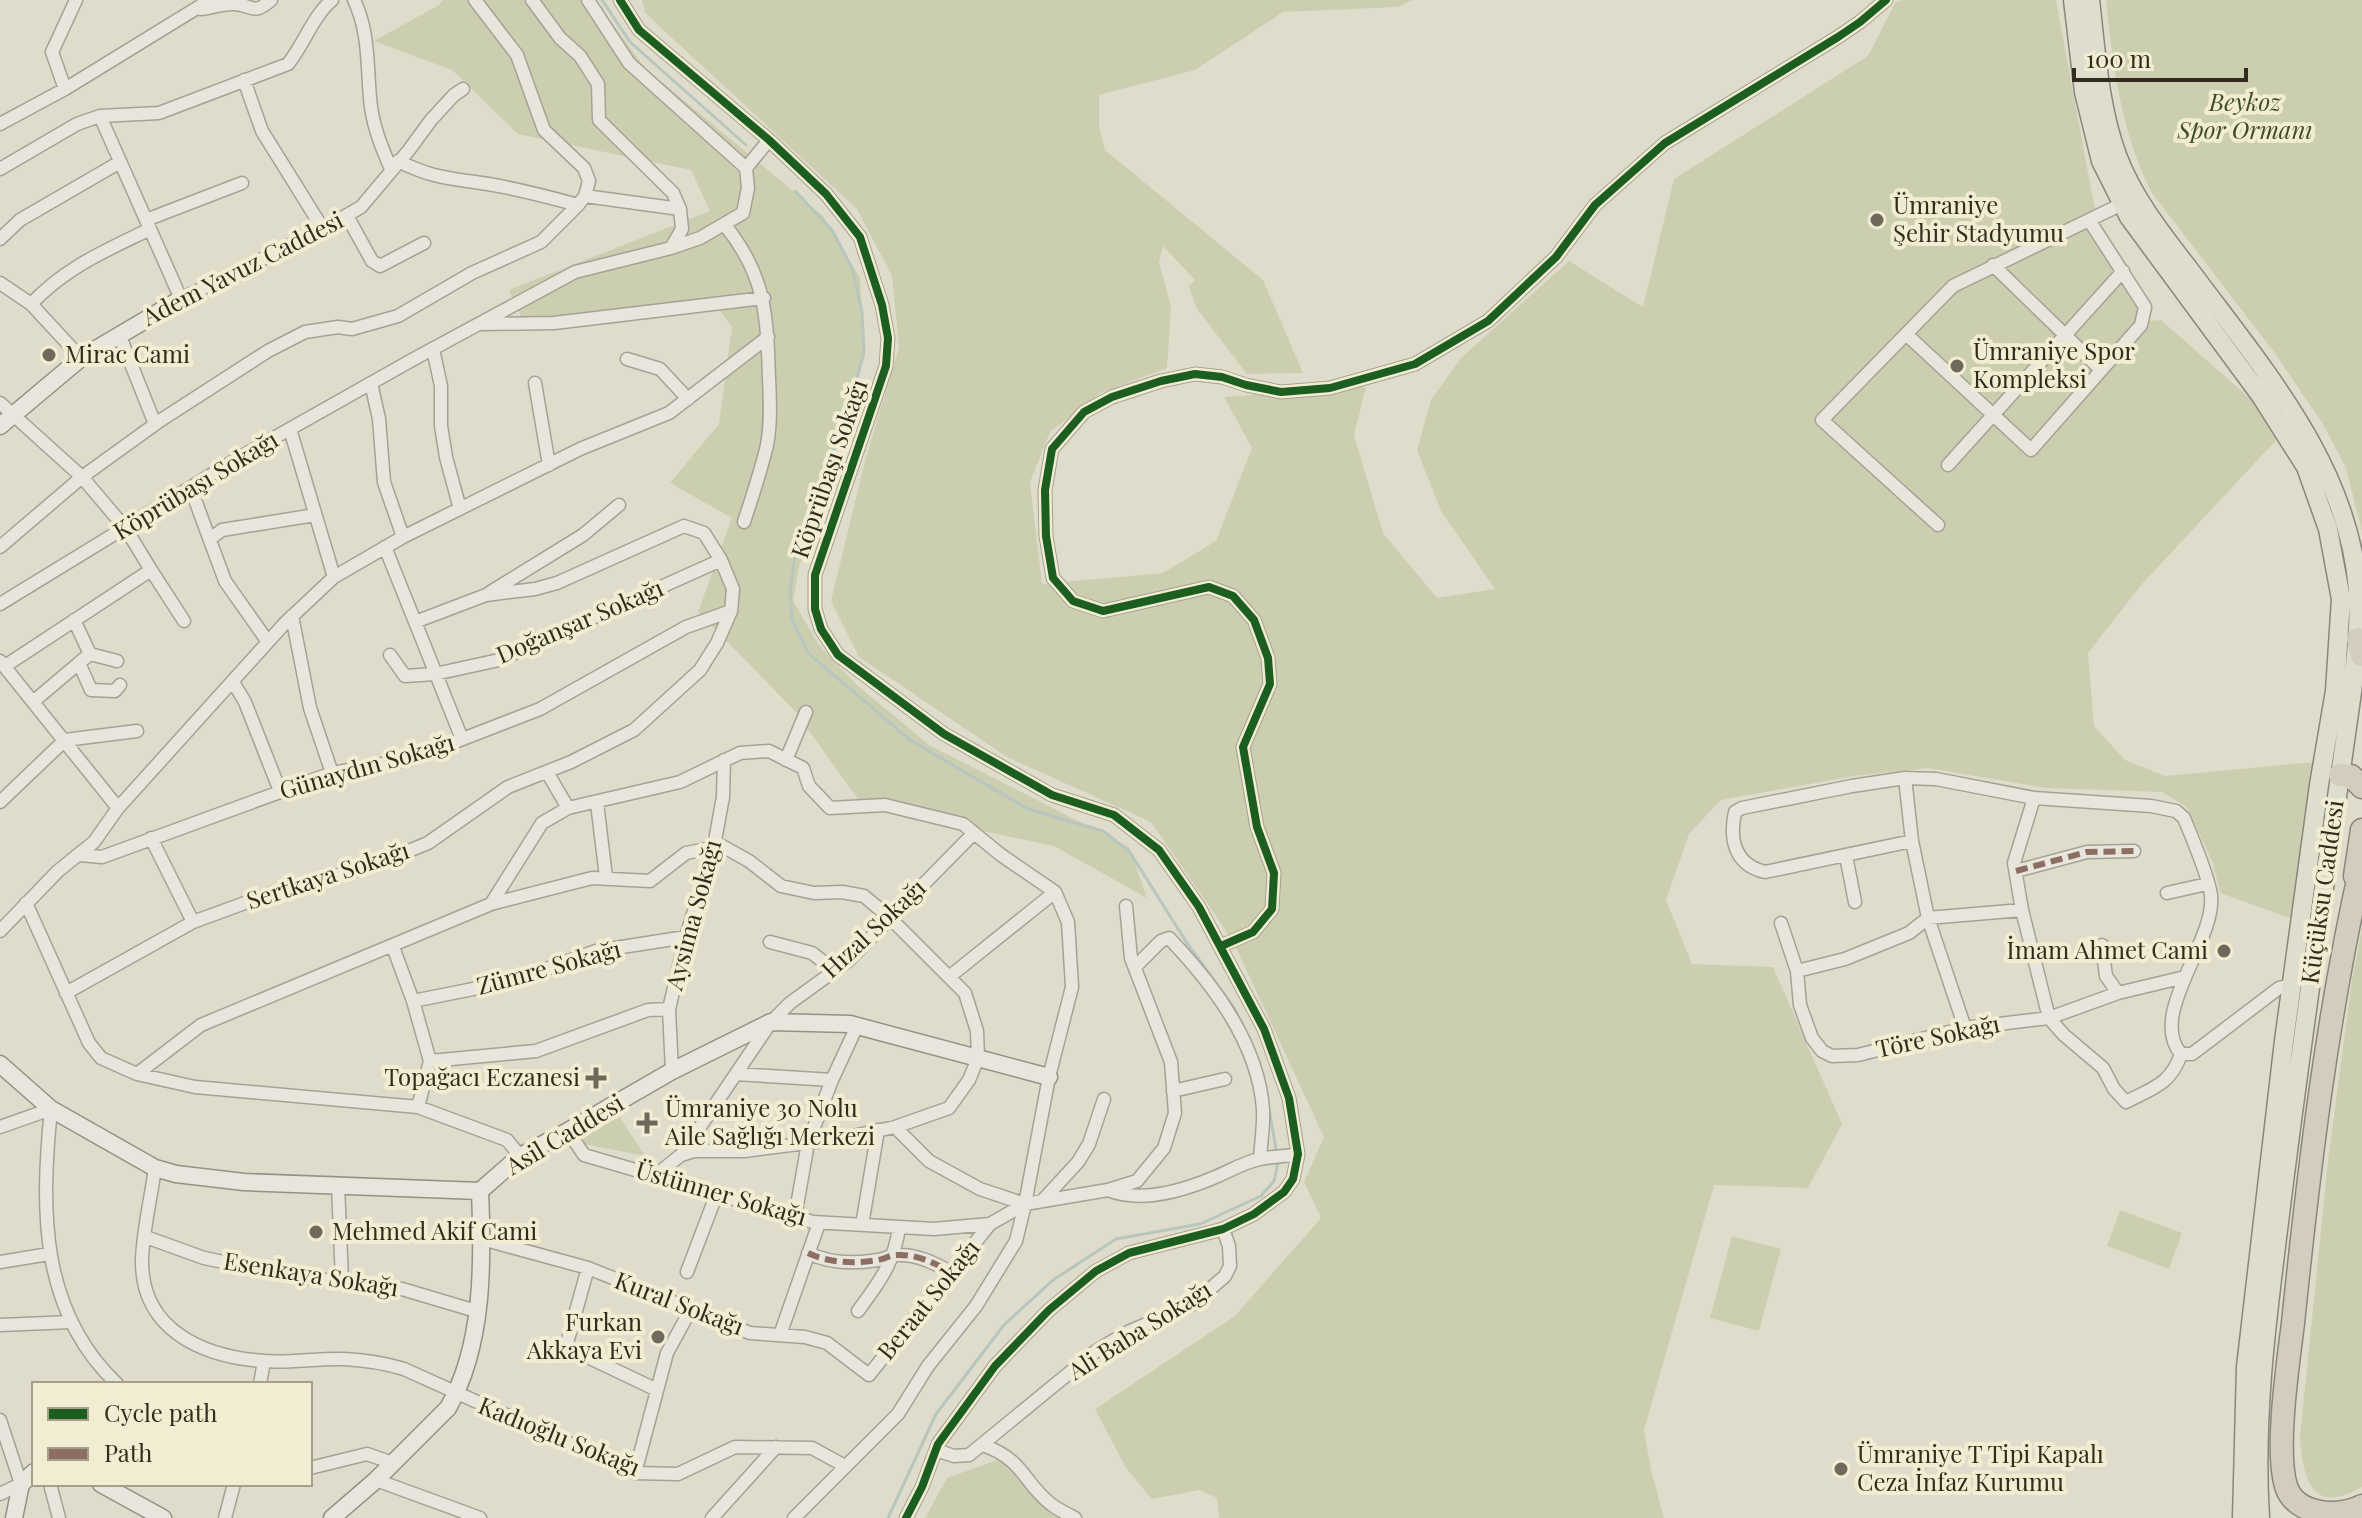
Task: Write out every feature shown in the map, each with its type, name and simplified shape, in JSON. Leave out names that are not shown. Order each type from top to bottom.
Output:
[{"type":"highway","points":[[2340,775],[2351,776],[2362,787]]},
{"type":"highway","points":[[2362,830],[2318,1093],[2286,1381],[2283,1448],[2286,1489],[2296,1502],[2324,1516],[2340,1516],[2362,1506]]},
{"type":"highway","points":[[2349,921],[2362,862]]},
{"type":"main road","name":"Küçüksu Caddesi","points":[[2073,0],[2084,92],[2101,161],[2276,386],[2321,459],[2320,480],[2341,599],[2335,691],[2319,785],[2261,1372],[2257,1468],[2243,1517]]},
{"type":"main road","name":"Küçüksu Caddesi","points":[[2090,0],[2101,89],[2129,200]]},
{"type":"main road","name":"Küçüksu Caddesi","points":[[2243,1517],[2246,1367],[2300,986],[2322,899],[2360,647],[2358,588],[2346,522],[2320,480]]},
{"type":"main road","points":[[2319,785],[2340,775]]},
{"type":"street","points":[[65,89],[52,52],[76,0]]},
{"type":"street","points":[[1,122],[65,89],[210,0]]},
{"type":"street","points":[[194,10],[235,4],[254,10],[271,0]]},
{"type":"street","points":[[0,169],[77,124],[100,116],[159,113],[288,64],[332,0]]},
{"type":"street","points":[[354,0],[368,48],[375,130],[395,165],[447,180],[581,201],[680,209]]},
{"type":"street","points":[[0,547],[82,477],[245,365],[305,332],[338,327],[352,329],[398,316],[472,273],[541,242],[581,201],[589,181],[584,168],[544,130],[517,55],[475,0]]},
{"type":"street","points":[[532,0],[560,38],[580,56],[598,84],[599,120],[673,193],[680,209],[682,229],[671,248]]},
{"type":"street","points":[[588,0],[629,63],[746,168],[769,140]]},
{"type":"street","name":"Köprübaşı Sokağı","points":[[620,0],[639,30],[769,140],[826,194],[860,237],[882,305],[888,338],[886,366],[815,575],[815,609],[821,629],[838,655],[944,734],[1052,795],[1114,815],[1159,850],[1199,907],[1221,946],[1264,1029],[1289,1098],[1298,1154],[1293,1179],[1284,1192],[1254,1214],[1223,1229],[1129,1253],[1096,1271],[1049,1310],[995,1366],[936,1450],[906,1518]]},
{"type":"street","points":[[1221,946],[1253,932],[1272,909],[1274,873],[1257,827],[1243,747],[1270,684],[1268,658],[1254,620],[1233,596],[1209,587],[1103,611],[1073,601],[1053,578],[1046,536],[1045,490],[1052,449],[1084,412],[1112,397],[1161,381],[1195,374],[1222,377],[1281,392],[1330,388],[1415,364],[1488,321],[1556,257],[1595,205],[1665,143],[1838,37],[1886,0]]},
{"type":"street","points":[[244,80],[262,131],[323,229]]},
{"type":"street","name":"Adem Yavuz Caddesi","points":[[0,426],[81,358],[119,334],[361,207],[431,120],[463,89]]},
{"type":"street","points":[[100,116],[181,299]]},
{"type":"street","points":[[0,239],[20,220],[120,162]]},
{"type":"street","name":"Köprübaşı Sokağı","points":[[0,604],[290,429],[575,272],[700,238],[743,213],[748,188],[746,168]]},
{"type":"street","points":[[31,304],[48,286],[77,264],[148,224],[242,183]]},
{"type":"street","points":[[1938,525],[1822,420],[1953,286],[2129,200]]},
{"type":"street","points":[[347,216],[372,261],[380,266],[424,243]]},
{"type":"street","points":[[1906,334],[2031,450],[2141,325],[2145,307],[2089,220]]},
{"type":"street","points":[[724,224],[740,244],[764,298],[768,337],[767,443],[744,522]]},
{"type":"street","points":[[1993,265],[2101,370]]},
{"type":"street","points":[[1948,465],[2123,271]]},
{"type":"street","points":[[0,283],[31,304],[81,358]]},
{"type":"street","points":[[479,324],[554,323],[764,298]]},
{"type":"street","points":[[119,334],[155,424]]},
{"type":"street","points":[[0,931],[58,871],[94,842],[118,808],[268,642],[334,577],[403,537],[549,465],[669,413],[768,337]]},
{"type":"street","points":[[433,349],[441,386],[441,426],[446,457],[460,509]]},
{"type":"street","points":[[627,359],[660,369],[688,399]]},
{"type":"street","points":[[371,383],[379,419],[384,482],[403,537]]},
{"type":"street","points":[[535,383],[549,465]]},
{"type":"street","points":[[0,403],[82,477],[126,529],[184,621]]},
{"type":"street","points":[[290,429],[334,577]]},
{"type":"street","points":[[191,489],[225,581],[268,642]]},
{"type":"street","points":[[415,622],[486,595],[583,535],[619,505]]},
{"type":"street","points":[[210,539],[222,530],[315,515]]},
{"type":"street","points":[[486,595],[557,583],[684,526],[704,533],[721,560],[733,589],[731,611]]},
{"type":"street","points":[[385,547],[462,739]]},
{"type":"street","name":"Doğanşar Sokağı","points":[[390,655],[399,672],[405,676],[435,674],[499,660],[721,560]]},
{"type":"street","points":[[118,808],[2,663],[151,570]]},
{"type":"street","name":"Sertkaya Sokağı","points":[[66,993],[193,922],[272,893],[372,866],[428,843],[508,787],[547,772],[634,730],[700,670],[717,643],[731,611]]},
{"type":"street","name":"Günaydın Sokağı","points":[[80,855],[102,857],[332,773],[411,759],[540,709],[686,627],[731,611]]},
{"type":"street","points":[[292,616],[310,708],[332,773]]},
{"type":"street","points":[[74,620],[90,654]]},
{"type":"street","points":[[90,654],[117,661]]},
{"type":"street","points":[[34,701],[90,654]]},
{"type":"street","points":[[79,663],[91,690],[115,691],[120,685]]},
{"type":"street","points":[[233,682],[245,702],[280,791]]},
{"type":"street","points":[[786,760],[806,712]]},
{"type":"street","points":[[0,802],[65,740],[137,731]]},
{"type":"street","points":[[491,904],[542,823],[568,808],[680,782],[740,753],[769,751],[803,768],[809,786],[830,808],[885,805],[963,824],[1055,892],[1068,922],[1072,987],[1049,1077],[1016,1241],[976,1306],[928,1366],[898,1414],[794,1518]]},
{"type":"street","name":"Aysima Sokağı","points":[[672,1071],[669,1009],[686,937],[714,846],[723,797],[724,760]]},
{"type":"street","points":[[547,772],[568,808]]},
{"type":"street","points":[[1905,778],[1912,841],[1928,918],[1965,1028]]},
{"type":"street","points":[[1912,841],[1765,872],[1751,869],[1735,851],[1733,822],[1735,812],[1742,808],[1905,778],[1936,779],[2034,798],[2151,806],[2176,811],[2184,818],[2211,895],[2204,939],[2185,977],[2174,1009],[2174,1046],[2181,1054],[2192,1054],[2279,988],[2300,986]]},
{"type":"street","points":[[2034,798],[2014,863],[2022,910],[2049,1018],[2103,1068],[2114,1089],[2126,1102],[2159,1085],[2175,1072],[2181,1054]]},
{"type":"street","points":[[597,803],[606,877]]},
{"type":"street","name":"Hızal Sokağı","points":[[656,1175],[681,1155],[771,1022],[790,1003],[848,961],[974,833]]},
{"type":"street","points":[[151,838],[193,922]]},
{"type":"street","points":[[137,1074],[201,1025],[491,904],[549,887],[606,877],[650,881],[686,853],[714,846],[722,846],[749,861],[781,886],[814,893],[842,892],[864,896],[965,993],[977,1031],[978,1058],[969,1080],[949,1108],[895,1127],[808,1143],[745,1151],[694,1151],[681,1155]]},
{"type":"street","points":[[2016,871],[2087,852],[2134,851]]},
{"type":"street","points":[[1846,856],[1855,902]]},
{"type":"street","points":[[2167,893],[2207,884]]},
{"type":"street","points":[[949,977],[1055,892]]},
{"type":"street","points":[[26,903],[89,1043],[101,1058],[137,1074],[195,1087],[418,1107],[507,1140],[520,1156]]},
{"type":"street","points":[[895,1127],[929,1161],[980,1189],[1025,1204],[1108,1190],[1137,1181],[1164,1148],[1175,1113],[1171,1062],[1131,958],[1126,906]]},
{"type":"street","points":[[1797,971],[1845,959],[1909,933],[1928,918],[2022,910]]},
{"type":"street","name":"Töre Sokağı","points":[[1781,923],[1797,971],[1800,1005],[1812,1038],[1822,1051],[1832,1056],[1858,1055],[1965,1028],[2049,1018],[2118,993],[2185,977]]},
{"type":"street","name":"Zümre Sokağı","points":[[413,1001],[513,981],[596,951],[686,937]]},
{"type":"street","points":[[1135,967],[1161,941],[1169,938],[1233,1016],[1252,1060],[1263,1108],[1265,1158]]},
{"type":"street","points":[[770,942],[812,953],[834,970]]},
{"type":"street","points":[[2102,945],[2106,976],[2118,993]]},
{"type":"street","points":[[393,947],[430,1061],[418,1107]]},
{"type":"street","points":[[430,1061],[536,1051],[648,1010],[669,1009]]},
{"type":"street","name":"Asil Caddesi","points":[[0,1064],[51,1109],[155,1168],[176,1174],[244,1182],[480,1191],[520,1156],[672,1071],[771,1022],[857,1026],[1049,1077]]},
{"type":"street","points":[[795,1217],[808,1143],[857,1026]]},
{"type":"street","points":[[736,1074],[832,1080]]},
{"type":"street","points":[[1173,1091],[1225,1079]]},
{"type":"street","points":[[1043,1200],[1078,1162],[1089,1144],[1104,1099]]},
{"type":"street","points":[[0,1127],[51,1109],[44,1174],[49,1254],[66,1313],[100,1368],[115,1382]]},
{"type":"street","points":[[862,1225],[878,1130]]},
{"type":"street","name":"Üstünner Sokağı","points":[[568,1131],[584,1155],[819,1223],[934,1229],[990,1224],[1025,1204]]},
{"type":"street","points":[[1108,1190],[1119,1194],[1144,1195],[1170,1192],[1265,1158],[1298,1154]]},
{"type":"street","name":"Kadıoğlu Sokağı","points":[[155,1168],[142,1260],[148,1301],[170,1330],[213,1351],[264,1361],[341,1358],[375,1361],[404,1369],[635,1473],[678,1474],[735,1447],[812,1448],[845,1466]]},
{"type":"street","points":[[338,1185],[342,1281]]},
{"type":"street","points":[[332,1518],[376,1480],[448,1408],[456,1394],[465,1370],[476,1311],[482,1239],[480,1191]]},
{"type":"street","points":[[687,1272],[717,1193]]},
{"type":"street","points":[[780,1335],[819,1223]]},
{"type":"street","name":"Beraat Sokağı","points":[[869,1375],[990,1224]]},
{"type":"street","points":[[858,1311],[887,1271],[899,1227]]},
{"type":"street","name":"Ali Baba Sokağı","points":[[936,1450],[954,1456],[969,1455],[1096,1351],[1128,1332],[1193,1304],[1225,1276],[1230,1266],[1229,1246],[1223,1229]]},
{"type":"street","name":"Esenkaya Sokağı","points":[[146,1237],[204,1258],[292,1276],[402,1289],[476,1311]]},
{"type":"street","name":"Kural Sokağı","points":[[482,1239],[588,1268],[750,1333],[805,1337],[827,1343],[869,1375]]},
{"type":"street","points":[[808,1253],[823,1259],[860,1262],[882,1260],[894,1254],[923,1258],[951,1272]]},
{"type":"street","points":[[0,1262],[49,1254]]},
{"type":"street","points":[[588,1268],[567,1343],[569,1348],[657,1390]]},
{"type":"street","points":[[635,1473],[667,1353],[691,1309]]},
{"type":"street","points":[[0,1325],[72,1322]]},
{"type":"street","points":[[260,1382],[264,1361]]},
{"type":"street","points":[[0,1420],[21,1484],[14,1518]]},
{"type":"street","points":[[983,1445],[1000,1451],[1017,1464],[1050,1504],[1075,1518]]},
{"type":"street","points":[[712,1518],[776,1447]]},
{"type":"street","points":[[312,1468],[367,1454],[393,1463]]},
{"type":"street","points":[[0,1494],[21,1484],[32,1474]]},
{"type":"street","points":[[376,1480],[480,1518]]},
{"type":"street","points":[[51,1486],[59,1518]]},
{"type":"street","points":[[105,1486],[163,1518]]},
{"type":"street","points":[[225,1518],[233,1486]]},
{"type":"green space","points":[[443,0],[595,0],[645,68],[823,216],[860,278],[865,356],[798,571],[793,601],[819,645],[857,685],[929,745],[1129,847],[1147,898],[1054,846],[863,806],[795,711],[698,612],[732,518],[670,483],[719,424],[732,327],[711,298],[527,330],[509,290],[710,211],[691,170],[518,134],[452,70],[374,41]]},
{"type":"green space","points":[[642,0],[1412,0],[1398,7],[1283,12],[1195,70],[1099,95],[1099,126],[1105,150],[1263,280],[1303,373],[1247,374],[1197,309],[1189,287],[1195,280],[1163,246],[1159,262],[1171,307],[1167,368],[1101,393],[1050,432],[1030,482],[1042,584],[1163,573],[1216,541],[1252,448],[1224,397],[1366,387],[1354,435],[1383,533],[1437,598],[1495,589],[1441,511],[1417,450],[1431,400],[1461,358],[1569,261],[1643,307],[1674,179],[1868,56],[1895,3],[1902,0],[2056,0],[2096,216],[2151,304],[2148,321],[2161,320],[2264,411],[2280,436],[2142,584],[2088,653],[2094,726],[2125,760],[2165,776],[2316,762],[2293,919],[2220,893],[2213,863],[2187,807],[2162,792],[2045,788],[1928,768],[1854,776],[1721,800],[1689,834],[1666,900],[1692,964],[1773,967],[1842,1124],[1808,1188],[1714,1185],[1644,1430],[1664,1518],[1219,1518],[1217,1498],[1200,1490],[1152,1499],[1126,1468],[1095,1409],[1235,1316],[1321,1218],[1304,1182],[1324,1137],[1233,941],[1151,822],[1007,757],[859,657],[831,601],[865,461],[899,347],[892,276],[857,209],[645,13]]},
{"type":"green space","name":"Beykoz Spor Ormanı","points":[[2106,0],[2362,0],[2362,531],[2346,468],[2323,424],[2274,352],[2152,193],[2126,123],[2115,74]]},
{"type":"green space","points":[[2362,929],[2362,1487],[2332,1497],[2321,1495],[2313,1489],[2304,1467],[2300,1437],[2328,1161],[2352,980]]},
{"type":"green space","points":[[616,1111],[645,1156],[584,1144],[583,1132]]},
{"type":"green space","points":[[2120,1210],[2182,1233],[2169,1269],[2107,1246]]},
{"type":"green space","points":[[1732,1236],[1781,1249],[1759,1331],[1710,1318]]},
{"type":"green space","points":[[1006,1457],[1055,1516],[1061,1518],[925,1518],[947,1478]]},
{"type":"waterway","points":[[602,0],[630,42],[746,145]]},
{"type":"waterway","points":[[795,191],[832,230],[852,268],[862,312],[864,351],[851,401],[795,557],[790,590],[792,619],[808,653],[910,740],[1028,809],[1103,831],[1129,851],[1242,1024]]},
{"type":"waterway","points":[[1268,1103],[1277,1155]]},
{"type":"waterway","points":[[888,1518],[936,1414],[1004,1325],[1053,1280],[1116,1239],[1200,1224],[1261,1196],[1274,1181],[1278,1162]]},
{"type":"marked path","points":[[2016,871],[2087,852],[2134,851]]},
{"type":"marked path","points":[[808,1253],[833,1261],[851,1262],[894,1255],[911,1256],[951,1272]]},
{"type":"cycle path","points":[[620,0],[639,30],[769,140],[826,194],[860,237],[882,305],[888,338],[886,366],[815,575],[815,609],[821,629],[838,655],[944,734],[1052,795],[1114,815],[1159,850],[1199,907],[1264,1029],[1289,1098],[1298,1154],[1293,1179],[1284,1192],[1254,1214],[1223,1229],[1129,1253],[1096,1271],[1049,1310],[995,1366],[938,1444],[906,1518]]},
{"type":"cycle path","points":[[1221,946],[1253,932],[1272,909],[1274,873],[1257,827],[1243,747],[1270,684],[1268,658],[1254,620],[1233,596],[1209,587],[1103,611],[1073,601],[1053,578],[1046,536],[1045,490],[1052,449],[1084,412],[1112,397],[1161,381],[1195,374],[1222,377],[1281,392],[1330,388],[1415,364],[1488,321],[1556,257],[1595,205],[1665,143],[1838,37],[1886,0]]},
{"type":"place","name":"Ümraniye Şehir Stadyumu","points":[[1877,220]]},
{"type":"place","name":"Mirac Cami","points":[[49,355]]},
{"type":"place","name":"Ümraniye Spor Kompleksi","points":[[1957,366]]},
{"type":"place","name":"İmam Ahmet Cami","points":[[2224,951]]},
{"type":"place","name":"Topağacı Eczanesi","points":[[596,1078]]},
{"type":"place","name":"Ümraniye 30 Nolu Aile Sağlığı Merkezi","points":[[647,1123]]},
{"type":"place","name":"Mehmed Akif Cami","points":[[316,1232]]},
{"type":"place","name":"Furkan Akkaya Evi","points":[[658,1337]]},
{"type":"place","name":"Ümraniye T Tipi Kapalı Ceza İnfaz Kurumu","points":[[1841,1469]]}]
